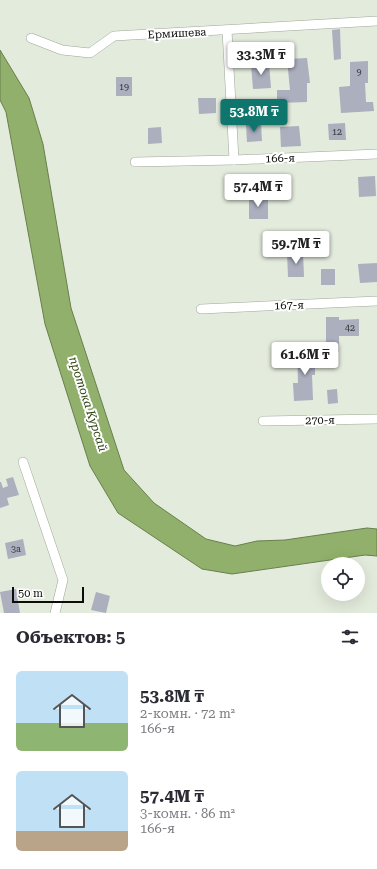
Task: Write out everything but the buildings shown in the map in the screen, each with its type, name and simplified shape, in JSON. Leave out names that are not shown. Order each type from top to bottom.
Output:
[{"type":"street","name":"Ермишева","points":[[32,38],[62,50],[90,53],[114,36],[377,21]]},
{"type":"street","points":[[227,30],[234,160]]},
{"type":"street","name":"166-я","points":[[135,162],[234,160],[377,154]]},
{"type":"street","name":"167-я","points":[[201,309],[377,301]]},
{"type":"street","name":"270-я","points":[[263,421],[377,419]]},
{"type":"street","points":[[23,462],[63,580],[55,613]]},
{"type":"water","name":"протока Курсай","points":[[0,50],[29,98],[43,144],[71,308],[124,470],[154,503],[206,539],[235,546],[257,541],[285,540],[367,528],[377,529],[377,556],[365,555],[351,557],[321,557],[321,561],[232,574],[202,569],[118,513],[90,466],[45,324],[6,112],[0,100]]}]
